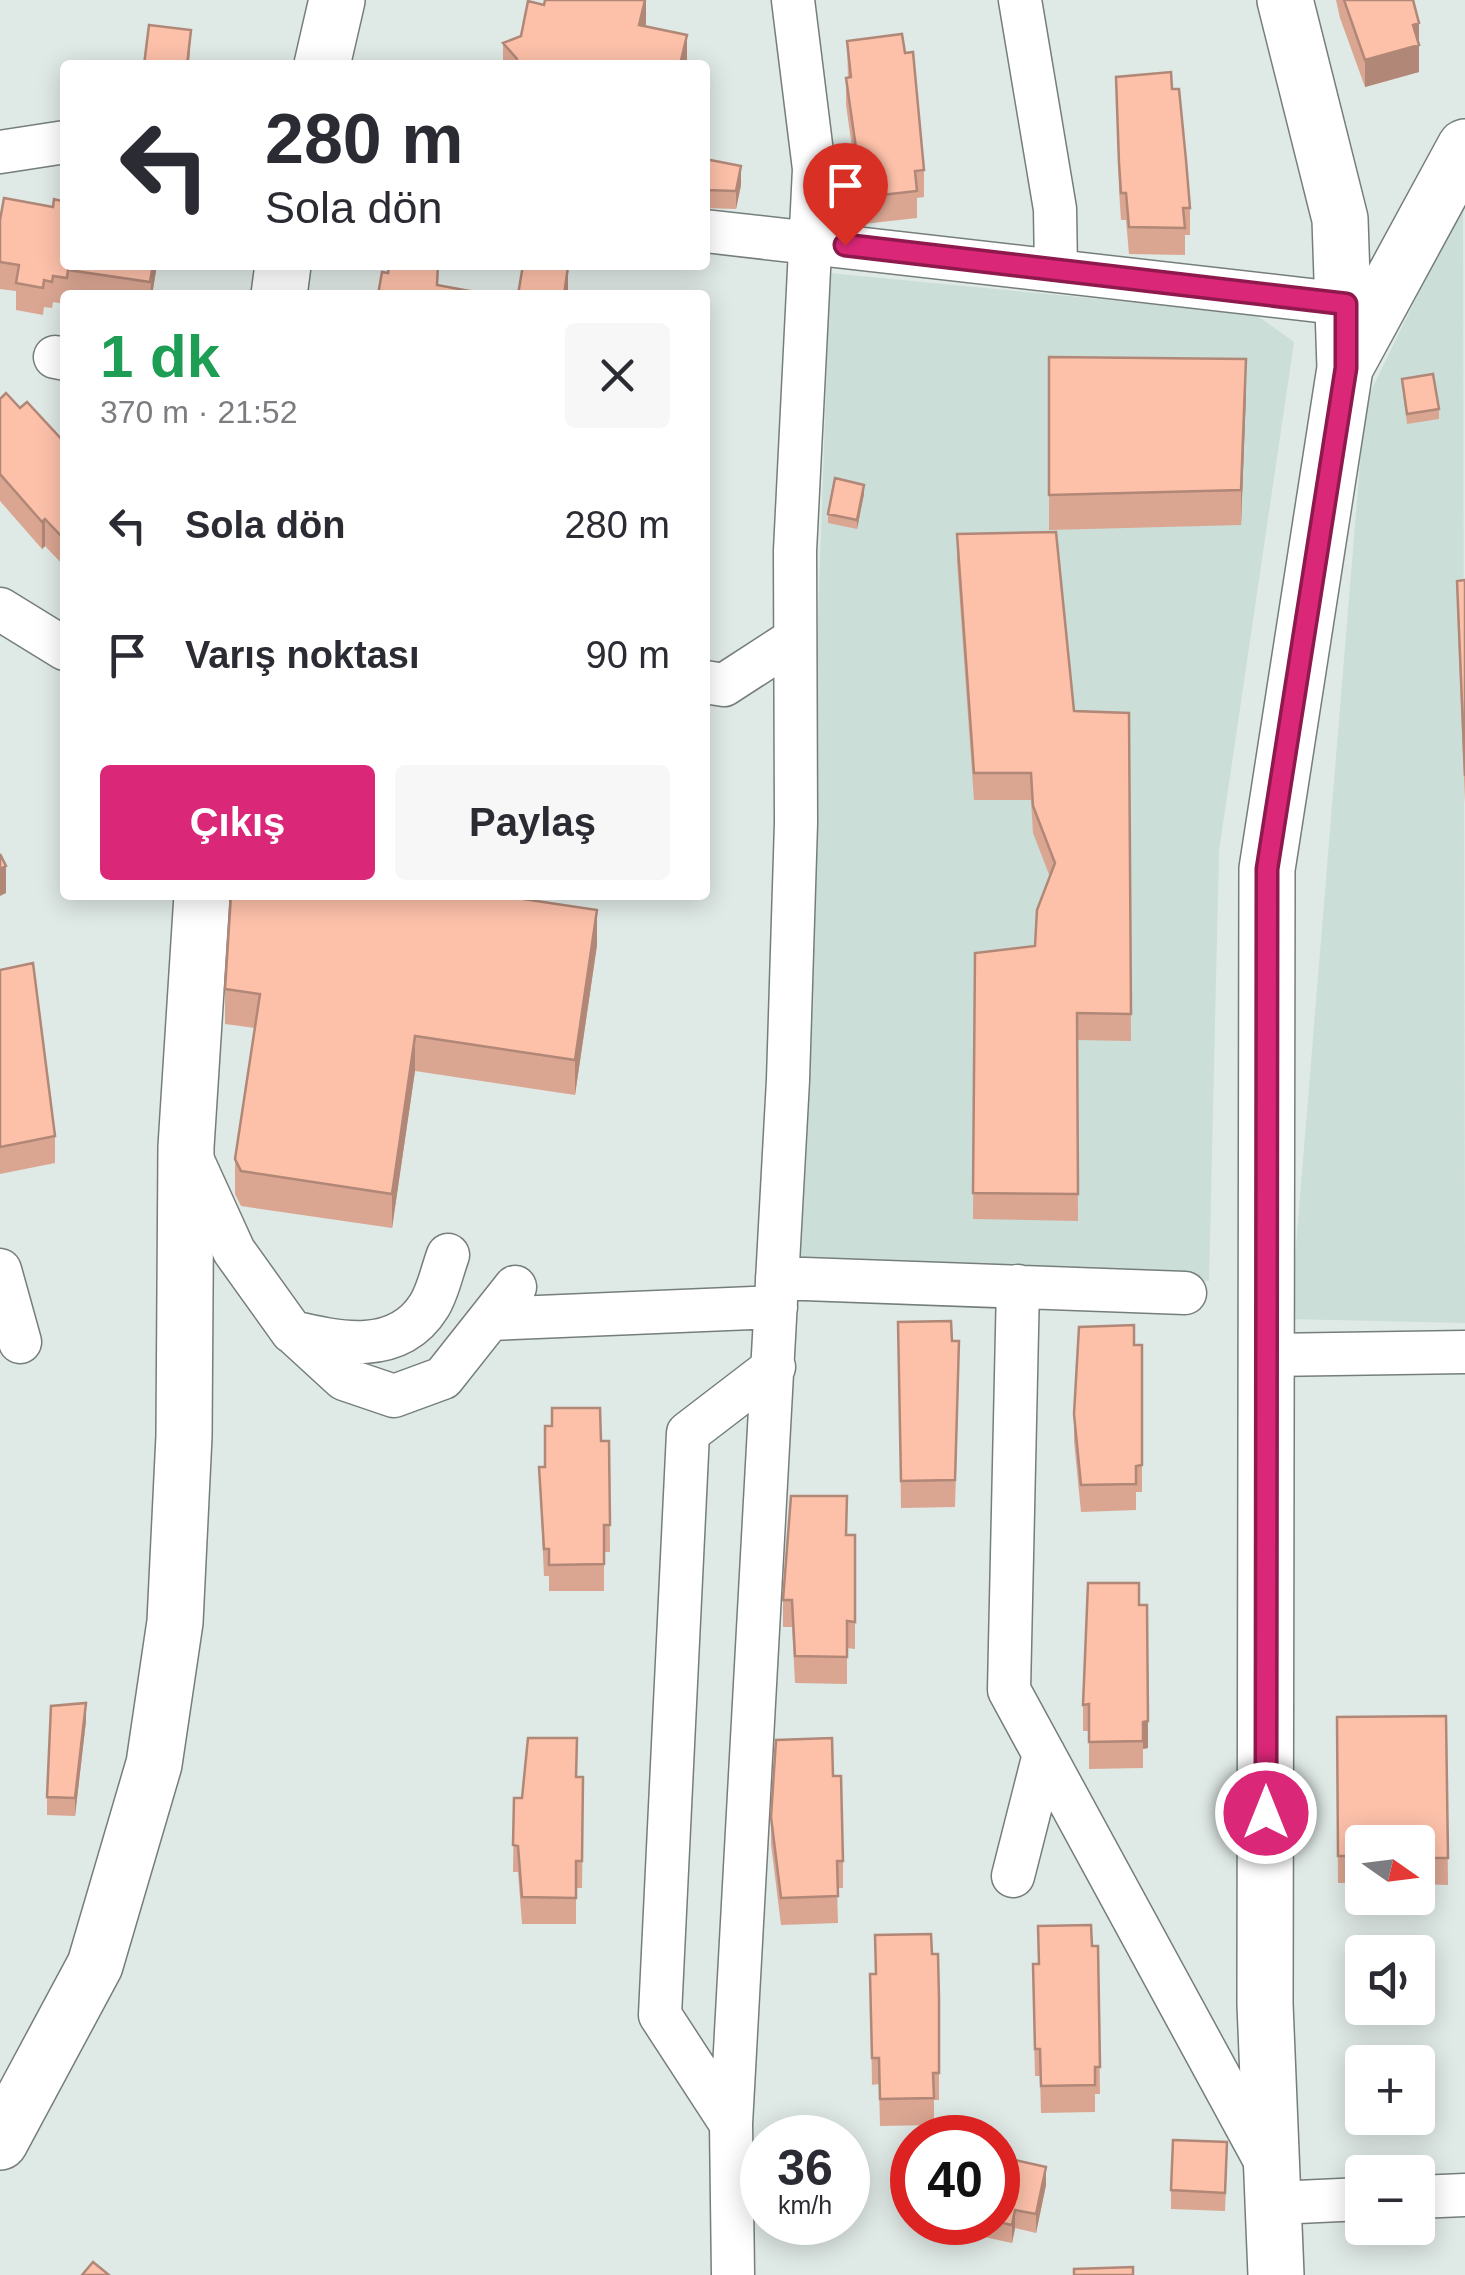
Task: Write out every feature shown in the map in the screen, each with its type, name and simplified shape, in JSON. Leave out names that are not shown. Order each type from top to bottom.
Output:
[{"type":"street","points":[[323,60],[337,0]]},
{"type":"street","points":[[733,2275],[731,2124],[774,1367],[795,862],[795,639],[814,169],[796,19],[822,0]]},
{"type":"street","points":[[1020,0],[1056,209],[1056,270]]},
{"type":"street","points":[[1276,2275],[1267,1354],[1267,869],[1346,368],[1340,219],[1285,0]]},
{"type":"street","points":[[0,152],[60,143]]},
{"type":"street","points":[[1346,368],[1459,173]]},
{"type":"street","points":[[710,231],[1346,304]]},
{"type":"street","points":[[0,609],[60,646]]},
{"type":"street","points":[[710,683],[724,685],[795,639]]},
{"type":"street","points":[[0,2142],[94,1965],[154,1764],[175,1622],[184,1436],[186,1147],[202,900]]},
{"type":"street","points":[[186,1147],[234,1252],[292,1332],[344,1379],[394,1396],[443,1378],[503,1303],[1018,1286],[1185,1293]]},
{"type":"street","points":[[292,1332],[350,1346],[399,1334],[428,1308],[448,1254]]},
{"type":"street","points":[[0,1270],[20,1342]]},
{"type":"street","points":[[1018,1286],[1009,1690],[1273,2186]]},
{"type":"street","points":[[1267,1354],[1465,1352]]},
{"type":"street","points":[[731,2124],[660,2014],[688,1434],[774,1367]]},
{"type":"street","points":[[1014,1876],[1044,1754]]},
{"type":"street","points":[[1273,2186],[1345,2197]]},
{"type":"street","points":[[1435,2196],[1465,2195]]},
{"type":"shaded area","points":[[1463,202],[1465,1323],[1290,1319],[1365,403]]},
{"type":"shaded area","points":[[830,273],[1255,314],[1294,342],[1219,851],[1209,1281],[796,1259]]},
{"type":"building","points":[[545,0],[645,0],[639,25],[687,35],[681,60],[517,60],[503,43],[521,36],[528,1],[544,5]]},
{"type":"building","points":[[1344,0],[1413,0],[1419,23],[1413,25],[1419,45],[1365,60]]},
{"type":"building","points":[[149,25],[191,30],[188,60],[145,60]]},
{"type":"building","points":[[902,34],[905,53],[913,52],[924,170],[915,171],[917,191],[863,197],[846,78],[851,77],[847,41]]},
{"type":"building","points":[[1171,72],[1172,89],[1179,89],[1186,160],[1190,208],[1183,208],[1185,228],[1129,227],[1126,193],[1121,193],[1116,77]]},
{"type":"building","points":[[710,160],[741,166],[736,191],[710,190]]},
{"type":"building","points":[[4,198],[53,207],[54,199],[60,201],[60,270],[68,270],[67,278],[53,276],[52,282],[44,280],[43,288],[16,283],[19,265],[0,262]]},
{"type":"building","points":[[68,270],[152,270],[150,282]]},
{"type":"building","points":[[438,270],[437,285],[464,290],[379,290],[382,272]]},
{"type":"building","points":[[522,270],[568,270],[565,290],[519,290]]},
{"type":"building","points":[[1049,357],[1246,359],[1241,490],[1049,495]]},
{"type":"building","points":[[1433,374],[1439,409],[1407,414],[1402,379]]},
{"type":"building","points":[[6,393],[20,408],[27,402],[60,438],[60,535],[45,519],[42,522],[0,474],[0,399]]},
{"type":"building","points":[[835,478],[864,485],[857,520],[828,514]]},
{"type":"building","points":[[1056,532],[1074,711],[1129,713],[1131,1014],[1077,1013],[1078,1194],[973,1193],[975,953],[1035,946],[1037,910],[1055,863],[1033,806],[1031,773],[974,773],[957,534]]},
{"type":"building","points":[[1465,580],[1465,776],[1457,581]]},
{"type":"building","points":[[231,900],[530,900],[597,910],[575,1060],[415,1036],[392,1194],[241,1171],[235,1159],[260,994],[225,989]]},
{"type":"building","points":[[33,963],[55,1136],[0,1147],[0,970]]},
{"type":"building","points":[[951,1321],[952,1341],[959,1341],[955,1480],[901,1481],[898,1322]]},
{"type":"building","points":[[1134,1325],[1134,1345],[1142,1345],[1142,1465],[1136,1466],[1136,1484],[1081,1485],[1074,1414],[1079,1327]]},
{"type":"building","points":[[552,1408],[600,1408],[601,1441],[609,1441],[610,1525],[604,1525],[604,1564],[549,1565],[549,1549],[544,1549],[539,1467],[545,1467],[545,1426],[552,1426]]},
{"type":"building","points":[[791,1496],[847,1496],[846,1535],[855,1535],[855,1622],[847,1621],[847,1657],[795,1656],[792,1600],[783,1600]]},
{"type":"building","points":[[1088,1583],[1139,1583],[1139,1605],[1147,1605],[1148,1721],[1143,1722],[1143,1741],[1089,1742],[1089,1704],[1083,1705]]},
{"type":"building","points":[[86,1703],[75,1798],[47,1797],[51,1706]]},
{"type":"building","points":[[1446,1716],[1448,1858],[1435,1858],[1435,1825],[1345,1825],[1345,1856],[1338,1856],[1337,1717]]},
{"type":"building","points":[[528,1738],[577,1738],[576,1777],[583,1777],[582,1861],[576,1861],[576,1898],[522,1897],[518,1846],[513,1845],[514,1798],[522,1798]]},
{"type":"building","points":[[832,1738],[833,1776],[841,1776],[843,1861],[837,1861],[838,1896],[781,1898],[771,1817],[776,1740]]},
{"type":"building","points":[[1091,1925],[1092,1946],[1098,1946],[1100,2067],[1095,2067],[1095,2085],[1041,2086],[1040,2049],[1035,2049],[1033,1964],[1039,1964],[1038,1926]]},
{"type":"building","points":[[931,1934],[932,1954],[938,1954],[939,1999],[939,2073],[933,2073],[934,2098],[880,2099],[879,2058],[872,2058],[870,1974],[876,1974],[875,1935]]},
{"type":"building","points":[[1173,2140],[1227,2142],[1225,2193],[1171,2190]]},
{"type":"building","points":[[1020,2161],[1046,2167],[1036,2214],[1020,2211]]},
{"type":"building","points":[[93,2262],[109,2275],[82,2275]]},
{"type":"building","points":[[1133,2267],[1133,2275],[1074,2275],[1074,2269]]},
{"type":"route","points":[[845,245],[1346,304],[1346,368],[1267,869],[1266,1813]]}]
